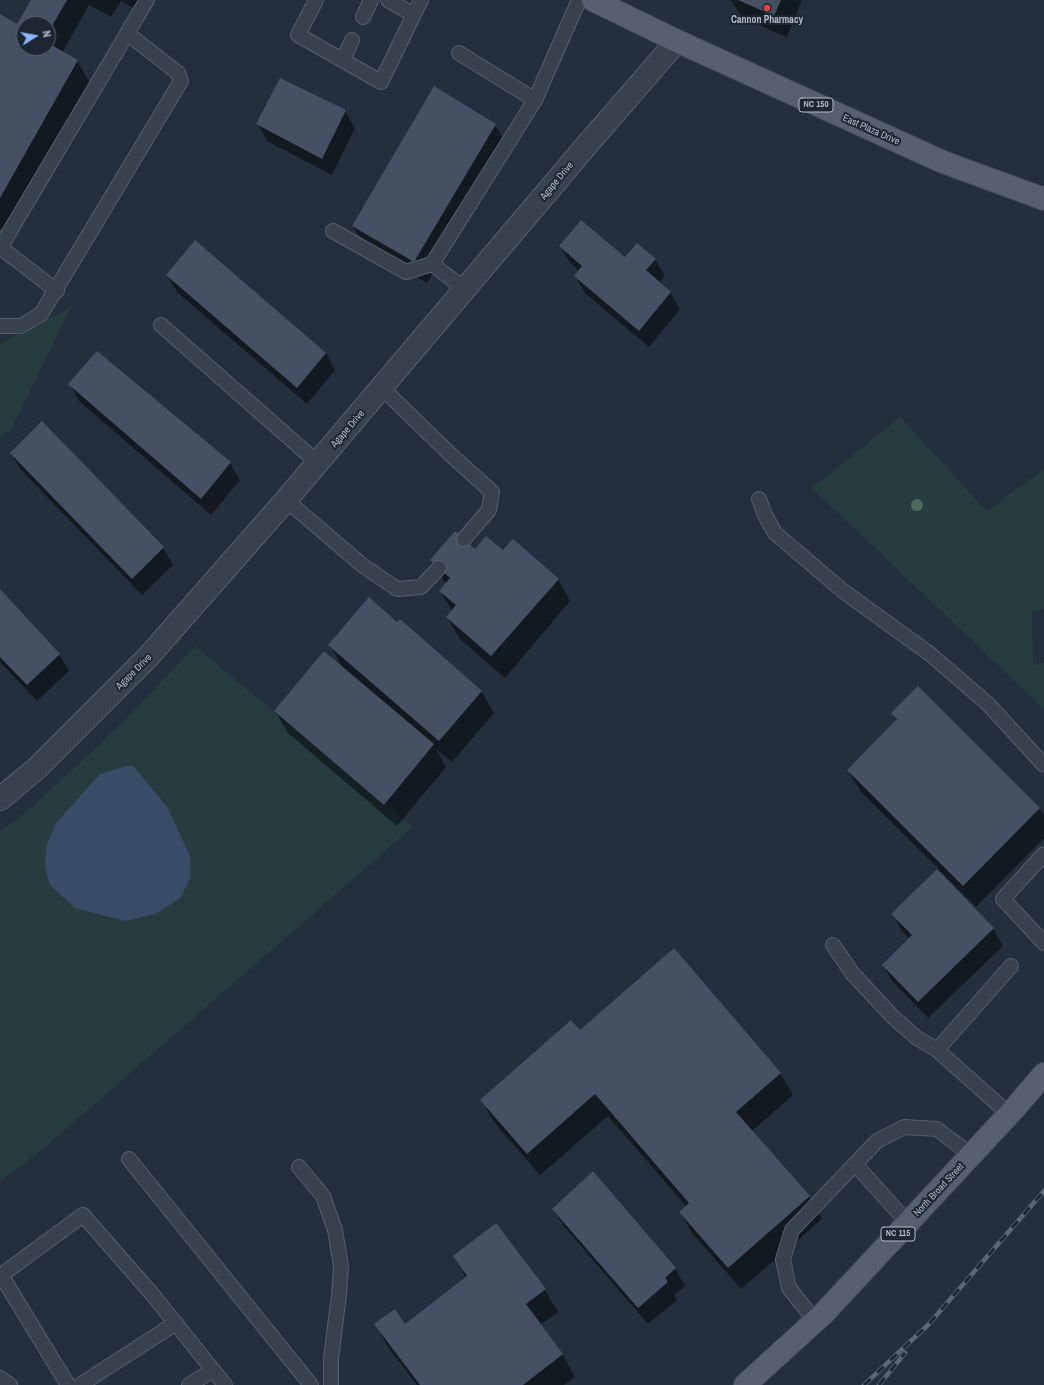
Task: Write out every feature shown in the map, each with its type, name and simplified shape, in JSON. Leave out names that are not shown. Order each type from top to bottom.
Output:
[{"type":"main road","name":"East Plaza Drive","points":[[593,0],[815,105],[943,162],[1044,200]]},
{"type":"main road","name":"North Broad Street","points":[[745,1385],[816,1322],[972,1155],[1044,1074]]},
{"type":"street","name":"Agape Drive","points":[[0,799],[37,768],[148,657],[318,463],[466,290],[586,146],[678,41]]},
{"type":"lane","points":[[57,291],[0,248],[147,0]]},
{"type":"lane","points":[[316,0],[298,35],[382,82],[421,0]]},
{"type":"lane","points":[[363,16],[371,0]]},
{"type":"lane","points":[[388,0],[414,15]]},
{"type":"lane","points":[[333,231],[406,272],[432,264],[536,100],[578,0]]},
{"type":"lane","points":[[0,326],[21,326],[42,314],[181,81],[178,73],[128,34]]},
{"type":"lane","points":[[343,60],[352,40]]},
{"type":"lane","points":[[459,53],[536,100]]},
{"type":"lane","points":[[432,264],[466,290]]},
{"type":"lane","points":[[161,325],[318,463]]},
{"type":"lane","points":[[382,388],[492,492],[489,510],[464,539]]},
{"type":"lane","points":[[759,499],[765,515],[775,533],[842,591],[930,654],[988,704],[1044,764]]},
{"type":"lane","points":[[286,500],[362,565],[397,588],[421,586],[439,568]]},
{"type":"lane","points":[[1044,854],[1003,899],[1044,943]]},
{"type":"lane","points":[[833,945],[852,973],[893,1017],[917,1038],[937,1050],[1009,1114]]},
{"type":"lane","points":[[937,1050],[1011,966]]},
{"type":"lane","points":[[816,1322],[789,1288],[783,1259],[792,1230],[877,1141],[904,1127],[937,1130],[972,1155]]},
{"type":"lane","points":[[129,1158],[311,1385]]},
{"type":"lane","points":[[855,1164],[908,1223]]},
{"type":"lane","points":[[299,1167],[323,1196],[335,1230],[341,1266],[331,1358],[331,1385]]},
{"type":"lane","points":[[68,1385],[1,1275],[83,1215],[152,1294],[225,1385]]},
{"type":"lane","points":[[80,1385],[176,1323]]},
{"type":"lane","points":[[189,1385],[213,1370]]},
{"type":"lane","points":[[0,1378],[10,1385]]},
{"type":"green space","points":[[71,307],[11,430],[0,437],[0,344]]},
{"type":"green space","points":[[900,417],[987,511],[1044,469],[1044,609],[1032,611],[1033,665],[1044,663],[1044,709],[812,488]]},
{"type":"green space","points":[[195,646],[413,827],[43,1149],[0,1182],[0,832],[31,808],[117,728]]},
{"type":"water","points":[[126,766],[133,766],[168,808],[190,856],[191,877],[180,898],[156,914],[125,921],[75,908],[50,885],[45,867],[46,847],[56,823],[100,774]]},
{"type":"building","points":[[31,0],[67,0],[56,19],[56,16],[22,16]]},
{"type":"building","name":"Cannon Pharmacy","points":[[738,0],[781,0],[774,16]]},
{"type":"building","points":[[0,14],[16,23],[16,56],[56,56],[56,48],[78,60],[0,198]]},
{"type":"building","points":[[280,78],[346,110],[322,159],[256,124]]},
{"type":"building","points":[[434,86],[496,124],[414,262],[352,226]]},
{"type":"building","points":[[581,220],[625,257],[637,243],[656,259],[646,270],[671,292],[639,331],[574,276],[582,266],[559,246]]},
{"type":"building","points":[[195,240],[326,353],[297,388],[166,275]]},
{"type":"building","points":[[97,351],[231,462],[201,499],[68,384]]},
{"type":"building","points":[[42,421],[164,547],[132,579],[10,453]]},
{"type":"building","points":[[455,531],[475,549],[486,536],[503,550],[513,539],[559,579],[491,656],[446,617],[456,605],[439,591],[450,578],[430,560]]},
{"type":"building","points":[[0,589],[60,654],[27,685],[0,657]]},
{"type":"building","points":[[369,597],[397,622],[400,619],[482,691],[439,741],[328,645]]},
{"type":"building","points":[[324,651],[434,744],[384,805],[274,711]]},
{"type":"building","points":[[918,686],[1040,808],[963,886],[847,770],[897,719],[891,713]]},
{"type":"building","points":[[937,869],[994,928],[918,1002],[882,965],[912,935],[891,914]]},
{"type":"building","points":[[674,948],[781,1073],[736,1112],[810,1196],[728,1268],[679,1212],[689,1203],[595,1094],[527,1154],[480,1100],[571,1020],[580,1030]]},
{"type":"building","points":[[593,1171],[676,1268],[665,1278],[668,1282],[638,1308],[552,1209]]},
{"type":"building","points":[[496,1223],[546,1289],[526,1304],[563,1354],[523,1385],[420,1385],[374,1324],[395,1309],[405,1324],[467,1276],[453,1256]]},
{"type":"railway","points":[[864,1385],[928,1325],[1044,1191]]},
{"type":"railway","points":[[879,1385],[905,1353]]},
{"type":"place","name":"Cannon Pharmacy","points":[[767,8]]}]
